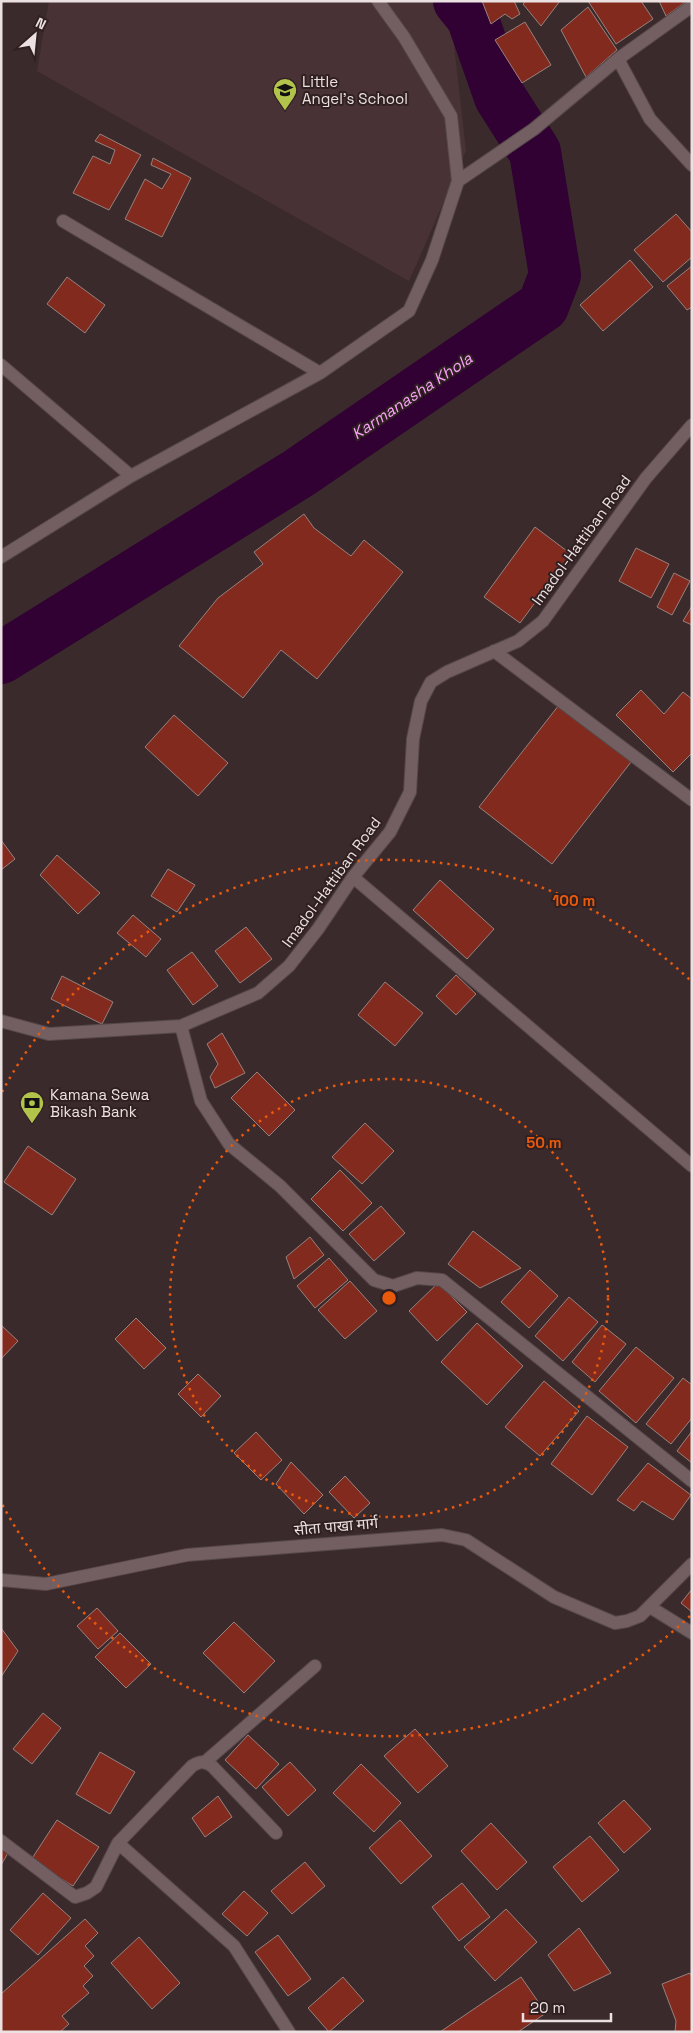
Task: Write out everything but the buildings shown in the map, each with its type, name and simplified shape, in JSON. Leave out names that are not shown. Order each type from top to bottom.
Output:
[{"type":"street","points":[[1,557],[130,476],[320,373],[409,311],[432,260],[458,181],[451,116],[404,37],[378,1]]},
{"type":"street","points":[[458,181],[534,129],[618,59],[692,6]]},
{"type":"street","points":[[618,59],[650,118],[692,165]]},
{"type":"street","points":[[63,221],[320,373]]},
{"type":"street","points":[[1,365],[130,476]]},
{"type":"street","name":"Imadol-Hattiban Road","points":[[1,1021],[49,1034],[181,1026],[258,993],[289,966],[318,929],[353,878],[390,832],[410,792],[413,739],[421,701],[431,682],[447,672],[518,641],[543,621],[646,478],[692,425]]},
{"type":"street","points":[[494,651],[692,800]]},
{"type":"street","points":[[353,878],[692,1166]]},
{"type":"street","points":[[181,1026],[201,1101],[230,1144],[280,1186],[374,1280],[393,1286],[416,1278],[442,1280],[692,1481]]},
{"type":"street","name":"सीता पाखा मार्ग","points":[[1,1580],[46,1584],[187,1555],[442,1535],[466,1540],[554,1596],[615,1623],[640,1616],[692,1564]]},
{"type":"street","points":[[650,1607],[692,1633]]},
{"type":"street","points":[[205,1762],[315,1666]]},
{"type":"street","points":[[1,1841],[75,1897],[87,1893],[96,1887],[118,1843],[192,1766],[199,1762],[205,1762],[212,1766],[276,1833]]},
{"type":"street","points":[[118,1843],[234,1946],[289,2032]]},
{"type":"shaded area","name":"Little Angel's School","points":[[49,1],[449,1],[466,151],[409,281],[37,71]]},
{"type":"waterway","name":"Karmanasha Khola","points":[[1,658],[299,473],[543,306],[555,275],[535,152],[500,97],[472,17],[459,1]]},
{"type":"place","name":"Little Angel's School","points":[[285,111]]},
{"type":"place","name":"Kamana Sewa Bikash Bank","points":[[32,1124]]}]
